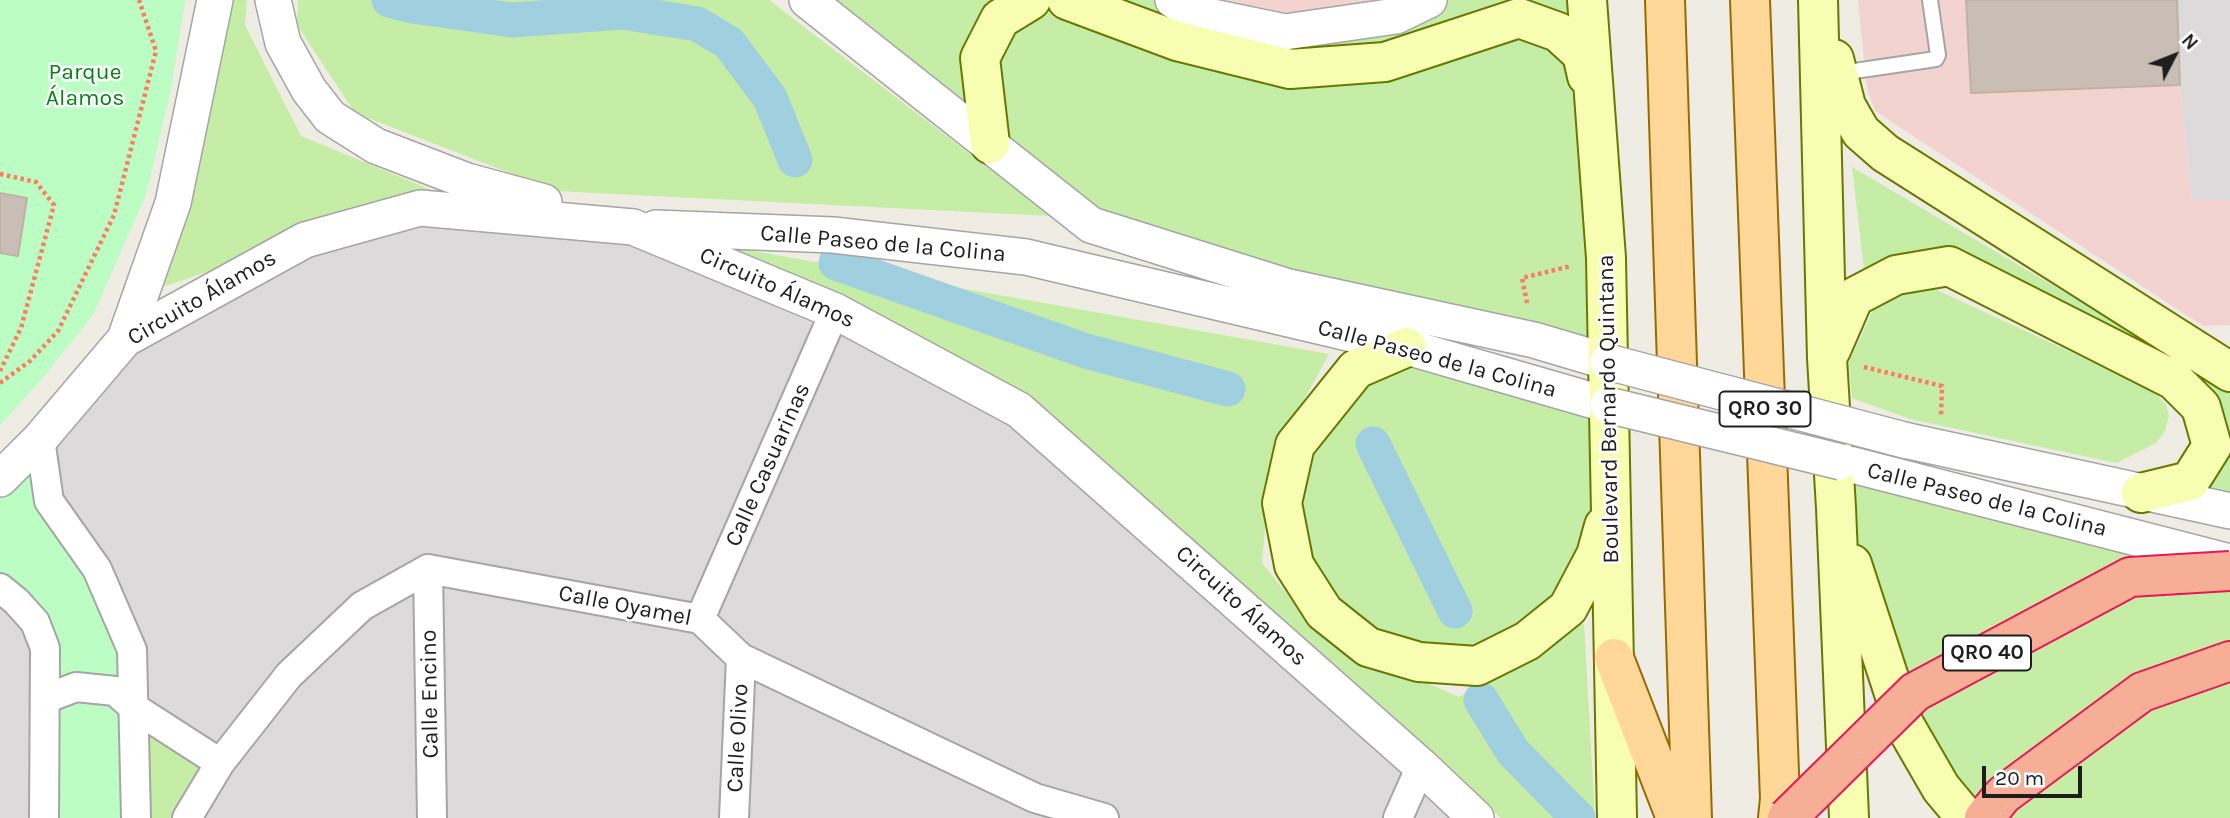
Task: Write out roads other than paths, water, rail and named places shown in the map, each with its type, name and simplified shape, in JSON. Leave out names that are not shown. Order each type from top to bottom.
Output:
[{"type":"highway","name":"QRO 40","points":[[1787,818],[1915,692],[2130,577],[2230,570]]},
{"type":"highway","points":[[1984,818],[2003,795],[2143,692],[2230,661]]},
{"type":"main road","points":[[990,144],[980,58],[1000,19],[1031,0]]},
{"type":"main road","points":[[1067,0],[1177,41],[1290,69],[1385,62],[1520,18],[1558,32],[1582,54],[1593,99]]},
{"type":"main road","name":"Boulevard Bernardo Quintana","points":[[1587,0],[1606,258],[1617,818]]},
{"type":"main road","points":[[1665,0],[1692,818]]},
{"type":"main road","name":"QRO 30","points":[[1750,0],[1780,799],[1778,818]]},
{"type":"main road","points":[[1818,0],[1846,106],[1861,132],[1885,153],[2230,372]]},
{"type":"main road","points":[[1818,0],[1827,358],[1849,818]]},
{"type":"main road","points":[[1827,358],[1854,297],[1896,275],[1950,266],[2174,380],[2201,407],[2212,446],[2190,481],[2141,493]]},
{"type":"main road","points":[[1407,347],[1356,369],[1295,445],[1282,503],[1294,565],[1324,612],[1368,647],[1419,662],[1477,666],[1527,642],[1568,608],[1596,555],[1610,500]]},
{"type":"main road","points":[[1836,508],[1904,724],[1941,788],[1966,818]]},
{"type":"main road","points":[[1614,658],[1676,818]]},
{"type":"street","points":[[125,339],[173,203],[215,0]]},
{"type":"street","points":[[272,0],[283,43],[309,90],[330,117],[376,146],[467,181],[633,227]]},
{"type":"street","name":"Calle Paseo de la Colina","points":[[807,0],[1091,225],[1285,286],[1534,340],[1904,440],[2230,511]]},
{"type":"street","points":[[1173,0],[1193,13],[1285,33],[1396,16],[1429,0]]},
{"type":"street","name":"Circuito Álamos","points":[[0,479],[40,439],[125,339],[304,240],[420,208],[633,227],[835,311],[1019,410],[1421,766],[1476,818]]},
{"type":"street","name":"Calle Paseo de la Colina","points":[[633,227],[833,235],[1026,257],[1407,347],[1593,401],[2230,562]]},
{"type":"street","name":"Calle Casuarinas","points":[[700,618],[835,311]]},
{"type":"street","points":[[40,439],[49,501],[97,569],[132,650],[136,818]]},
{"type":"street","points":[[187,818],[220,763],[289,675],[362,606],[428,569]]},
{"type":"street","name":"Calle Oyamel","points":[[428,569],[700,618],[741,658],[1035,799],[1104,818]]},
{"type":"street","name":"Calle Encino","points":[[428,569],[432,818]]},
{"type":"street","points":[[0,589],[16,601],[35,622],[45,648],[44,818]]},
{"type":"street","name":"Calle Olivo","points":[[734,818],[741,658]]},
{"type":"street","points":[[45,699],[76,687],[115,691],[133,707],[220,763]]},
{"type":"street","points":[[1398,818],[1421,766]]},
{"type":"lane","points":[[1838,74],[1936,59],[1938,55],[1930,0]]},
{"type":"waterway","points":[[389,0],[512,20],[623,12],[697,24],[729,43],[770,98],[795,160]]},
{"type":"waterway","points":[[836,263],[1086,351],[1228,389]]},
{"type":"waterway","points":[[1373,444],[1455,611]]},
{"type":"waterway","points":[[1481,700],[1513,752],[1578,818]]},
{"type":"park label","name":"Parque Álamos","points":[[85,85]]}]
